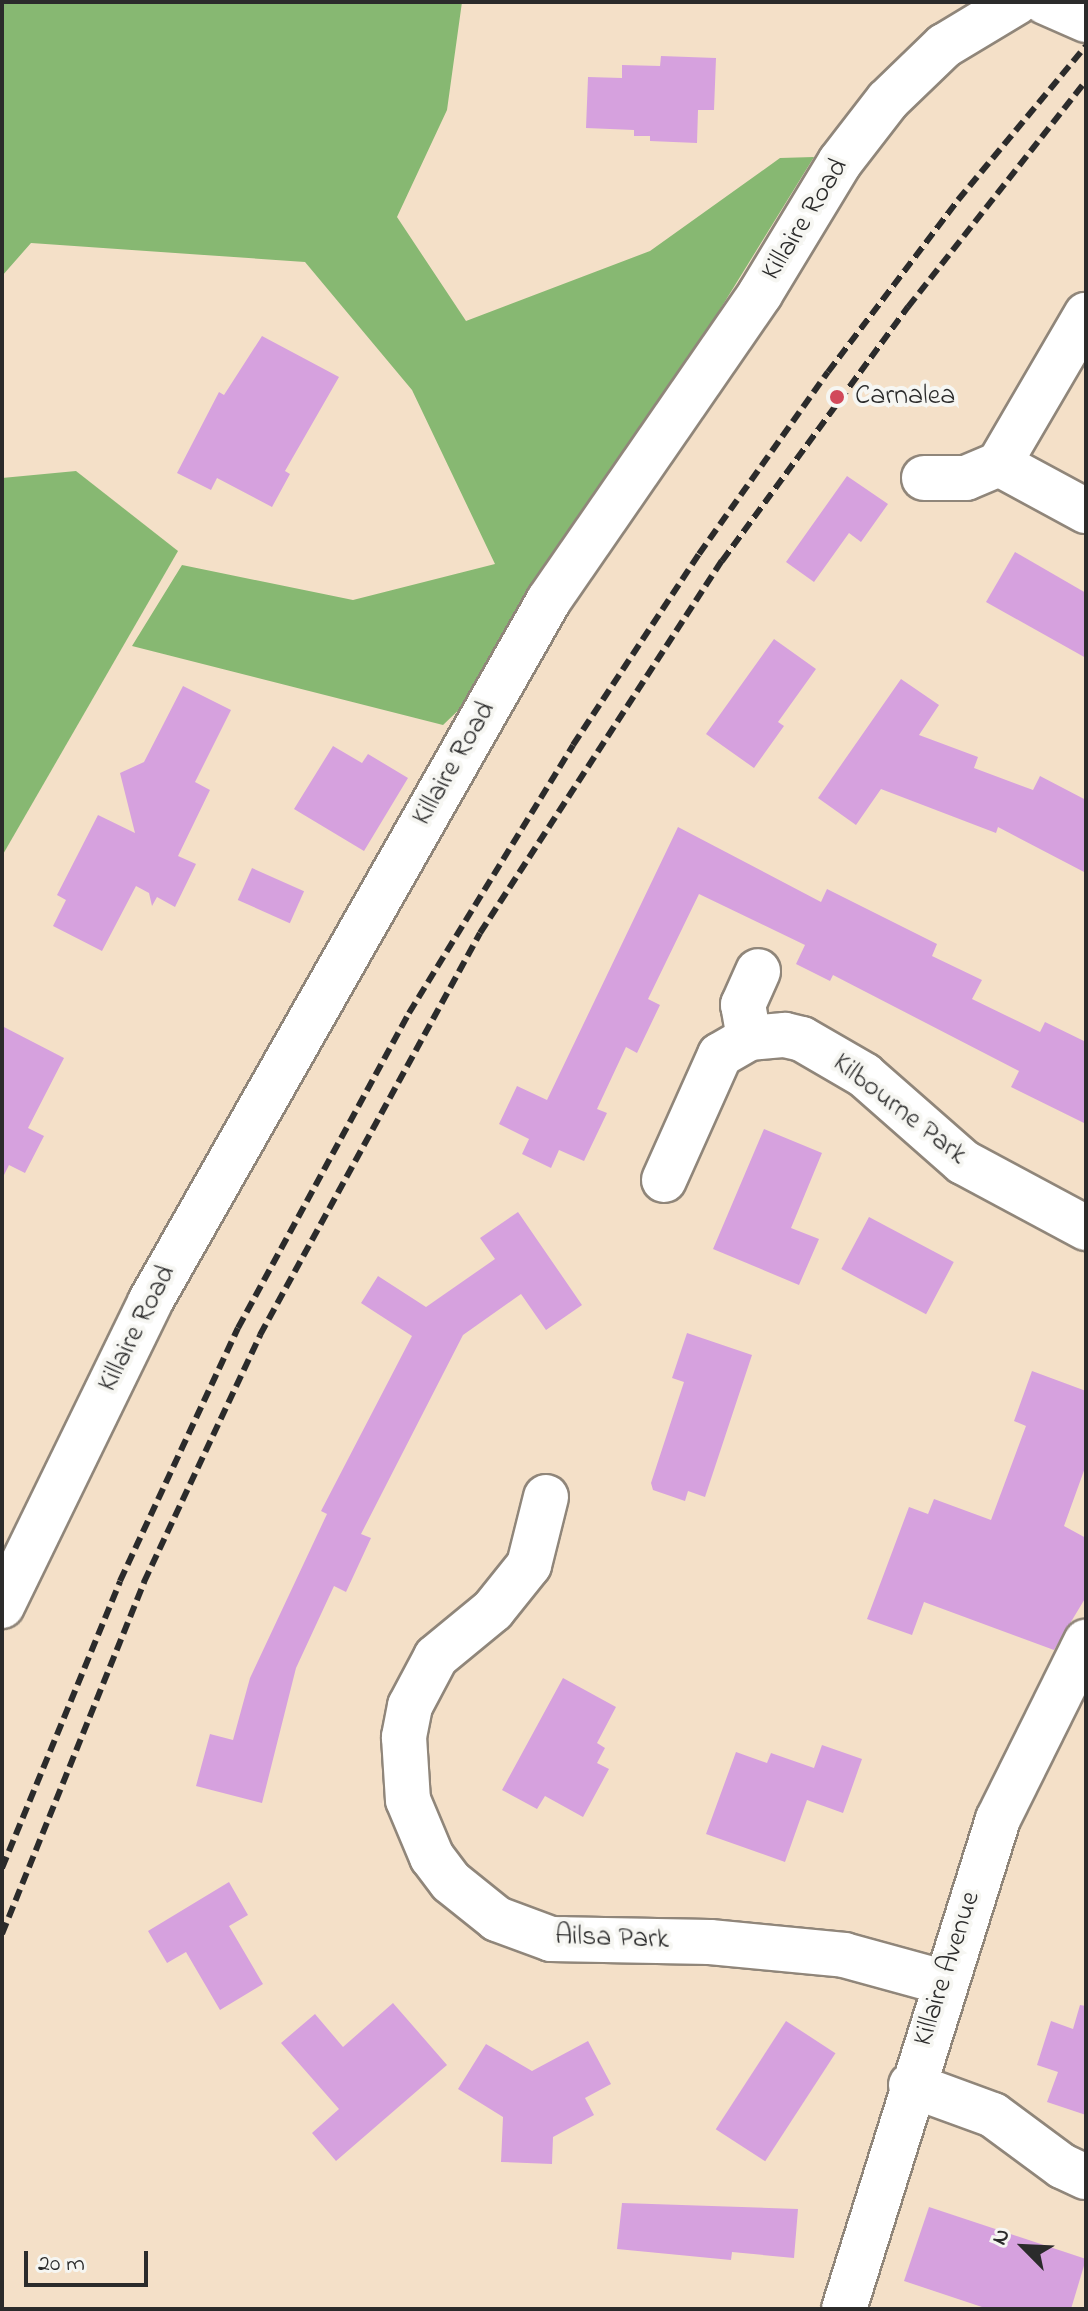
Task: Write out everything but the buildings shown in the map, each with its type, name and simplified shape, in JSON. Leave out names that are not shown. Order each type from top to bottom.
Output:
[{"type":"street","name":"Killaire Road","points":[[2,1606],[150,1302],[549,600],[760,294],[840,162],[888,100],[944,46],[1017,2]]},
{"type":"street","points":[[1045,2],[1086,20]]},
{"type":"street","points":[[924,478],[966,478],[999,464],[1086,315]]},
{"type":"street","points":[[999,464],[1086,511]]},
{"type":"street","points":[[664,1180],[720,1055],[749,1038],[743,1005],[758,971]]},
{"type":"street","name":"Kilbourne Park","points":[[749,1038],[785,1035],[819,1048],[864,1075],[963,1162],[1086,1228]]},
{"type":"street","name":"Ailsa Park","points":[[546,1497],[529,1565],[493,1610],[436,1657],[410,1706],[404,1753],[408,1800],[425,1844],[451,1882],[497,1919],[551,1939],[710,1942],[844,1955],[943,1982]]},
{"type":"street","name":"Killaire Avenue","points":[[844,2309],[943,1982],[998,1819],[1083,1652]]},
{"type":"street","points":[[911,2085],[993,2115],[1062,2166],[1086,2177]]},
{"type":"green space","points":[[2,2],[462,2],[447,110],[397,217],[466,321],[650,251],[780,158],[814,157],[494,676],[443,725],[132,646],[182,565],[353,600],[495,564],[412,390],[305,262],[31,243],[2,276]]},
{"type":"green space","points":[[76,471],[178,551],[2,856],[2,478]]},
{"type":"railway","points":[[2,1868],[120,1581],[238,1328],[409,1013],[573,745],[699,554],[828,372],[958,200],[1086,46]]},
{"type":"railway","points":[[2,1934],[144,1582],[260,1335],[480,933],[722,561],[908,307],[1086,81]]},
{"type":"place","name":"Carnalea","points":[[837,397]]}]
